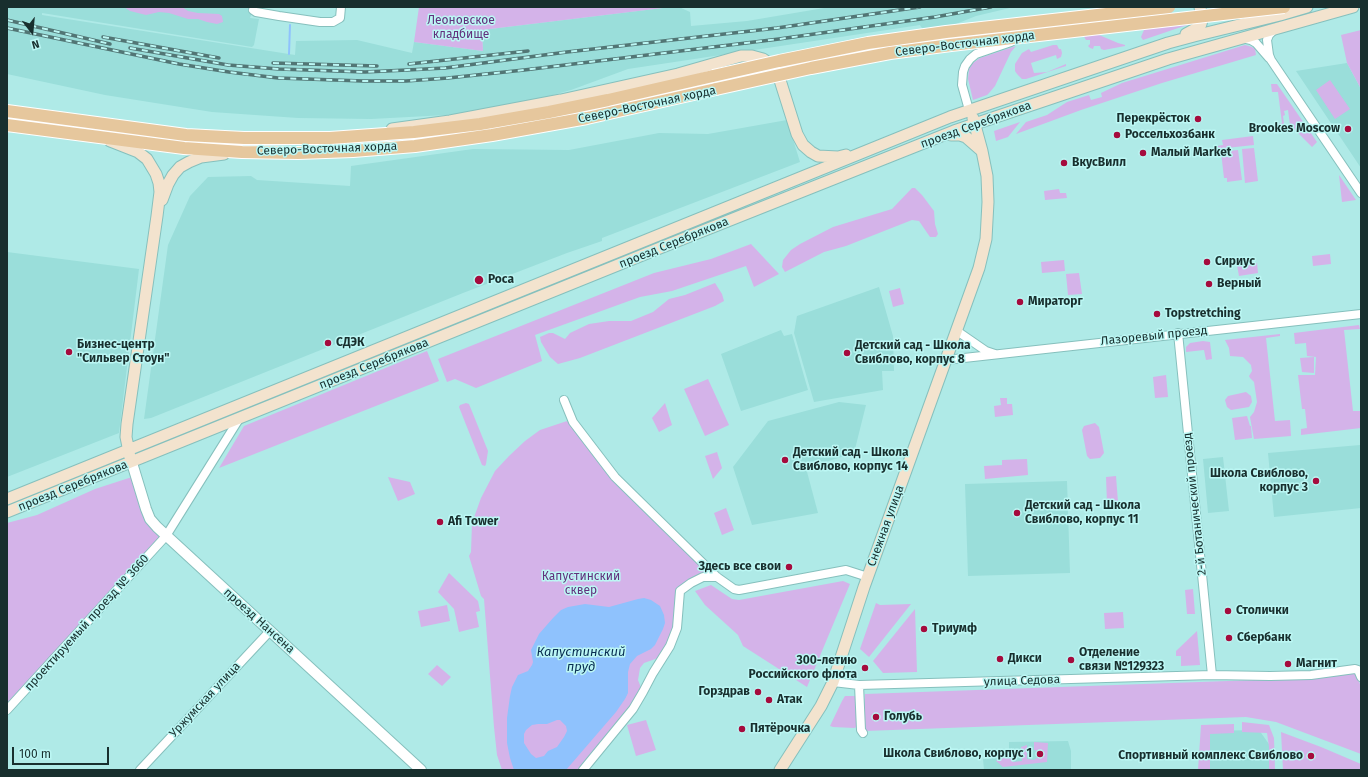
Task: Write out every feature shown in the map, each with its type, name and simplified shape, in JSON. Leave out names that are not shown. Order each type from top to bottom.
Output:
[{"type":"main road","name":"Северо-Восточная хорда","points":[[7,111],[186,135],[244,138],[330,138],[414,132],[487,123],[549,112],[779,61],[868,43],[946,32],[1169,7]]},
{"type":"main road","points":[[1200,7],[1209,25],[1223,35],[1238,39]]},
{"type":"main road","points":[[1168,43],[1197,28],[1202,20],[1200,7]]},
{"type":"main road","points":[[1168,59],[1207,41],[1215,30],[1216,19],[1213,7]]},
{"type":"main road","name":"Северо-Восточная хорда","points":[[7,125],[184,148],[242,152],[298,153],[353,151],[415,146],[492,135],[587,118],[811,68],[890,53],[1284,7]]},
{"type":"main road","name":"проезд Серебрякова","points":[[7,499],[950,117],[1168,43],[1307,7]]},
{"type":"main road","name":"проезд Серебрякова","points":[[7,512],[938,137],[1168,59],[1353,7]]},
{"type":"main road","points":[[330,138],[450,121],[499,112],[626,86],[741,56],[752,56],[763,59],[774,69],[779,77],[797,134],[803,145],[811,152],[818,156],[838,157],[865,151]]},
{"type":"main road","name":"Снежная улица","points":[[780,770],[821,706],[833,682],[868,577],[979,268],[986,239],[988,202],[987,176],[975,124],[969,110]]},
{"type":"main road","points":[[938,137],[960,135],[966,137],[982,151]]},
{"type":"main road","points":[[104,138],[138,152],[147,159],[152,166],[159,183],[160,192],[157,216]]},
{"type":"main road","points":[[157,216],[168,184],[180,167],[200,157],[242,152]]},
{"type":"main road","name":"проезд Нансена","points":[[132,462],[126,437],[127,424],[157,216]]},
{"type":"street","points":[[252,10],[256,12],[320,22],[333,22],[340,18],[341,7]]},
{"type":"street","points":[[950,117],[959,108],[963,98],[962,85],[965,66],[976,54],[1129,7]]},
{"type":"street","points":[[1271,60],[1268,54],[1267,40],[1274,30]]},
{"type":"street","points":[[1238,39],[1247,39],[1256,43],[1271,60],[1361,193]]},
{"type":"street","points":[[962,85],[969,110]]},
{"type":"street","name":"Лазоревый проезд","points":[[946,360],[1178,333],[1361,314]]},
{"type":"street","points":[[957,332],[986,351],[995,354]]},
{"type":"street","name":"2-й Ботанический проезд","points":[[1178,333],[1212,675]]},
{"type":"street","points":[[564,400],[573,422],[615,477],[717,577],[734,589],[739,590],[846,570],[868,577]]},
{"type":"street","name":"проектируемый проезд № 3660","points":[[7,710],[166,536],[239,419]]},
{"type":"street","name":"проезд Нансена","points":[[132,462],[150,519],[166,536],[421,770]]},
{"type":"street","points":[[583,770],[633,709],[670,646],[676,628],[680,591],[691,583],[704,577],[717,577]]},
{"type":"street","name":"Уржумская улица","points":[[140,770],[270,631]]},
{"type":"street","name":"улица Седова","points":[[833,682],[859,685],[1212,675],[1311,675],[1354,669],[1358,670],[1361,677]]},
{"type":"street","points":[[859,685],[862,733]]},
{"type":"shaded area","points":[[7,7],[254,7],[250,18],[259,19],[254,45],[252,47],[42,13],[42,15],[295,55],[296,41],[357,40],[412,53],[414,42],[483,51],[482,30],[671,7],[679,7],[690,12],[691,26],[747,21],[830,7],[1014,7],[976,16],[951,26],[929,39],[920,25],[628,69],[571,90],[499,110],[447,115],[371,119],[298,118],[212,112],[105,95],[7,74]]},
{"type":"shaded area","name":"Brookes Moscow","points":[[1347,63],[1361,89],[1361,168],[1296,71]]},
{"type":"shaded area","points":[[787,120],[800,162],[602,238],[602,241],[463,293],[151,418],[144,419],[168,245],[190,196],[208,177],[251,176],[257,180],[350,186],[351,166],[473,149],[569,150],[659,133],[708,134]]},
{"type":"shaded area","points":[[7,252],[139,269],[119,433],[7,477]]},
{"type":"shaded area","name":"Детский сад - Школа Свиблово, корпус 8","points":[[879,287],[893,336],[894,371],[882,371],[883,390],[814,402],[794,333],[797,316]]},
{"type":"shaded area","points":[[781,330],[784,336],[792,334],[808,390],[741,411],[721,354]]},
{"type":"shaded area","name":"Детский сад - Школа Свиблово, корпус 14","points":[[839,402],[866,405],[854,453],[806,468],[818,513],[752,525],[733,467],[768,421]]},
{"type":"shaded area","name":"Школа Свиблово, корпус 3","points":[[1360,445],[1361,508],[1274,517],[1268,453]]},
{"type":"shaded area","points":[[1223,457],[1229,511],[1208,513],[1203,459]]},
{"type":"shaded area","name":"Детский сад - Школа Свиблово, корпус 11","points":[[1067,481],[1070,573],[968,576],[965,484]]},
{"type":"shaded area","points":[[1259,730],[1271,747],[1273,770],[1205,770],[1203,731]]},
{"type":"shaded area","name":"Школа Свиблово, корпус 1","points":[[1068,741],[1071,751],[1071,770],[984,770],[983,759],[1009,757],[1009,742]]},
{"type":"green space","points":[[124,7],[182,7],[188,11],[198,13],[219,14],[222,16],[223,22],[217,24],[159,12],[146,15],[130,11]]},
{"type":"green space","name":"Леоновское кладбище","points":[[419,7],[671,7],[482,30],[483,51],[414,42]]},
{"type":"green space","points":[[1145,24],[1190,24],[1143,40],[1141,37]]},
{"type":"green space","points":[[1361,30],[1361,89],[1347,63],[1341,35]]},
{"type":"green space","points":[[1092,32],[1125,46],[1104,50],[1101,49],[1100,46],[1094,46],[1093,49],[1090,48],[1088,46],[1090,44],[1090,40],[1086,40],[1083,35]]},
{"type":"green space","points":[[1057,45],[1059,49],[1061,49],[1061,57],[1057,59],[1056,55],[1031,63],[1034,73],[1047,72],[1066,64],[1066,66],[1026,79],[1022,79],[1017,74],[1015,71],[1015,64],[1022,53],[1029,49],[1031,52]]},
{"type":"green space","points":[[1245,45],[1255,49],[1256,55],[1162,83],[1081,110],[1016,134],[1026,122],[1047,115],[1067,102],[1089,95],[1091,100],[1102,97],[1101,93],[1122,83]]},
{"type":"green space","points":[[1016,46],[1011,52],[995,86],[987,95],[973,100],[968,79],[969,69],[973,63],[980,58]]},
{"type":"green space","points":[[1330,80],[1350,109],[1335,119],[1316,90]]},
{"type":"green space","points":[[1271,84],[1277,84],[1317,142],[1312,147],[1290,125],[1288,110],[1284,111],[1284,124],[1276,125],[1282,123],[1278,92],[1272,92]]},
{"type":"green space","points":[[1020,122],[1008,137],[996,141],[994,131]]},
{"type":"green space","points":[[1253,136],[1254,145],[1217,149],[1217,146],[1223,145],[1222,140]]},
{"type":"green space","points":[[1254,148],[1258,181],[1245,183],[1242,149]]},
{"type":"green space","points":[[1238,150],[1242,180],[1227,182],[1227,178],[1224,178],[1221,152]]},
{"type":"green space","points":[[1339,175],[1356,200],[1342,202]]},
{"type":"green space","points":[[912,188],[915,188],[922,195],[934,211],[935,224],[938,234],[936,237],[930,237],[919,221],[912,220],[846,246],[824,252],[785,272],[782,267],[783,260],[791,250],[800,244],[833,227],[892,209]]},
{"type":"green space","points":[[1059,189],[1060,193],[1066,193],[1067,198],[1045,200],[1044,191]]},
{"type":"green space","points":[[751,244],[779,274],[754,287],[746,266],[672,291],[640,297],[535,335],[542,361],[476,388],[455,379],[447,382],[438,359],[654,273],[711,259]]},
{"type":"green space","points":[[1330,254],[1331,264],[1313,266],[1312,256]]},
{"type":"green space","points":[[1064,260],[1065,271],[1042,273],[1041,262]]},
{"type":"green space","points":[[1257,263],[1258,273],[1239,276],[1237,265]]},
{"type":"green space","points":[[1079,273],[1082,294],[1068,295],[1066,274]]},
{"type":"green space","points":[[715,283],[722,294],[724,301],[715,306],[580,358],[558,364],[550,357],[541,342],[540,337],[549,333],[553,333],[565,339],[570,333],[589,324],[609,321],[631,321],[653,312],[669,299],[685,295]]},
{"type":"green space","points":[[900,288],[904,304],[893,307],[889,291]]},
{"type":"green space","points":[[1359,325],[1360,329],[1344,330],[1353,411],[1361,411],[1361,428],[1301,435],[1301,429],[1307,428],[1305,409],[1302,409],[1298,375],[1315,375],[1316,357],[1307,356],[1306,343],[1295,344],[1294,333]]},
{"type":"green space","points":[[1280,334],[1280,336],[1266,338],[1275,421],[1290,420],[1291,436],[1254,439],[1250,417],[1254,412],[1257,402],[1254,382],[1249,376],[1252,371],[1251,365],[1243,357],[1230,356],[1229,348],[1225,340]]},
{"type":"green space","points":[[1203,341],[1210,342],[1212,359],[1206,360],[1204,350],[1186,352],[1186,347],[1190,343]]},
{"type":"green space","points":[[427,351],[439,381],[219,468],[244,426]]},
{"type":"green space","points":[[1314,357],[1314,373],[1302,372],[1300,358]]},
{"type":"green space","points":[[1166,375],[1168,397],[1155,398],[1153,377]]},
{"type":"green space","points":[[708,379],[729,425],[705,436],[684,389]]},
{"type":"green space","points":[[1246,392],[1251,396],[1252,402],[1249,407],[1231,410],[1227,407],[1225,400],[1228,396]]},
{"type":"green space","points":[[1000,398],[1007,398],[1007,404],[1012,404],[1013,415],[995,417],[994,406],[1001,405]]},
{"type":"green space","points":[[466,403],[469,404],[488,451],[485,466],[482,465],[459,407],[460,405]]},
{"type":"green space","points":[[665,403],[672,425],[659,432],[652,418]]},
{"type":"green space","points":[[1247,416],[1251,426],[1252,438],[1235,440],[1232,418]]},
{"type":"green space","name":"Капустинский сквер","points":[[567,421],[613,478],[709,573],[683,586],[674,631],[661,657],[644,663],[640,668],[638,680],[642,690],[636,702],[581,770],[502,770],[497,755],[494,727],[484,599],[481,596],[469,556],[471,552],[472,523],[481,498],[495,471],[525,441],[540,430]]},
{"type":"green space","points":[[1095,423],[1099,427],[1104,453],[1100,458],[1090,459],[1087,456],[1082,430],[1084,426]]},
{"type":"green space","points":[[717,452],[722,468],[713,479],[705,456]]},
{"type":"green space","points":[[1027,459],[1028,475],[985,479],[984,466],[1002,465],[1002,460]]},
{"type":"green space","points":[[1116,476],[1118,502],[1107,503],[1106,477]]},
{"type":"green space","points":[[132,477],[150,526],[159,537],[158,541],[7,706],[7,523],[37,515],[95,489]]},
{"type":"green space","points":[[388,477],[410,482],[415,494],[398,501]]},
{"type":"green space","points":[[726,508],[734,530],[722,535],[714,513]]},
{"type":"green space","points":[[449,573],[478,601],[480,611],[476,612],[479,627],[459,632],[454,609],[438,592]]},
{"type":"green space","points":[[843,581],[850,584],[807,687],[743,646],[738,635],[705,605],[695,591],[711,585],[732,599],[739,600]]},
{"type":"green space","points":[[1193,589],[1195,614],[1187,614],[1185,590]]},
{"type":"green space","points":[[876,603],[880,605],[911,604],[869,657],[860,649]]},
{"type":"green space","points":[[447,605],[450,621],[421,627],[418,611]]},
{"type":"green space","points":[[915,609],[917,672],[883,673],[873,661]]},
{"type":"green space","points":[[1123,612],[1124,628],[1105,629],[1104,613]]},
{"type":"green space","points":[[1197,631],[1200,665],[1181,666],[1181,656],[1176,656],[1176,651]]},
{"type":"green space","points":[[437,665],[451,677],[442,686],[428,674]]},
{"type":"green space","points":[[1356,673],[1361,687],[1361,754],[1276,722],[1246,717],[865,731],[863,728],[865,694],[1311,678]]},
{"type":"green space","points":[[845,696],[855,696],[857,727],[830,726],[842,701]]},
{"type":"green space","points":[[646,720],[656,750],[636,756],[627,725]]},
{"type":"green space","points":[[1242,722],[1269,725],[1274,738],[1275,770],[1269,770],[1269,747],[1267,733],[1242,732]]},
{"type":"green space","points":[[1234,724],[1234,733],[1210,734],[1210,770],[1198,770],[1201,725]]},
{"type":"green space","name":"Спортивный комплекс Свиблово","points":[[1281,732],[1361,764],[1361,770],[1283,770]]},
{"type":"green space","points":[[1034,742],[1048,743],[1047,762],[1003,767],[996,761],[1007,750],[1014,750],[1013,762],[1022,761],[1021,747],[1027,745],[1027,759],[1034,760],[1040,756],[1039,751],[1034,750]]},
{"type":"water","name":"Капустинский пруд","points":[[644,598],[651,600],[660,606],[664,615],[665,623],[655,645],[651,649],[637,656],[630,664],[628,672],[628,693],[625,699],[616,712],[566,770],[514,770],[507,743],[507,718],[510,696],[512,687],[518,675],[528,671],[532,665],[531,650],[539,634],[561,610],[568,607],[585,604],[609,607]],"holes":[[[560,720],[566,726],[567,731],[564,737],[557,747],[548,751],[544,756],[536,758],[531,754],[524,743],[524,734],[526,730],[532,725],[547,724]]]},
{"type":"waterway","points":[[289,54],[290,25]]},
{"type":"railway","points":[[130,48],[228,65],[279,69],[365,72],[407,70],[445,68],[567,52],[777,28],[920,7]]},
{"type":"railway","points":[[7,28],[179,64],[229,72],[278,78],[406,81],[524,70],[779,39],[935,17],[991,7]]},
{"type":"railway","points":[[7,20],[110,44]]},
{"type":"railway","points":[[103,37],[219,58]]},
{"type":"railway","points":[[409,64],[528,51]]},
{"type":"railway","points":[[273,63],[377,66]]},
{"type":"place","name":"Перекрёсток","points":[[1198,119]]},
{"type":"place","name":"Brookes Moscow","points":[[1348,129]]},
{"type":"place","name":"Россельхозбанк","points":[[1117,135]]},
{"type":"place","name":"Малый Market","points":[[1143,153]]},
{"type":"place","name":"ВкусВилл","points":[[1064,163]]},
{"type":"place","name":"Сириус","points":[[1207,262]]},
{"type":"place","name":"Роса","points":[[479,280]]},
{"type":"place","name":"Верный","points":[[1209,284]]},
{"type":"place","name":"Мираторг","points":[[1020,302]]},
{"type":"place","name":"Topstretching","points":[[1157,314]]},
{"type":"place","name":"СДЭК","points":[[328,343]]},
{"type":"place","name":"Бизнес-центр \"Сильвер Стоун\"","points":[[69,352]]},
{"type":"place","name":"Детский сад - Школа Свиблово, корпус 8","points":[[847,353]]},
{"type":"place","name":"Детский сад - Школа Свиблово, корпус 14","points":[[785,460]]},
{"type":"place","name":"Школа Свиблово, корпус 3","points":[[1316,481]]},
{"type":"place","name":"Детский сад - Школа Свиблово, корпус 11","points":[[1017,513]]},
{"type":"place","name":"Afi Tower","points":[[440,522]]},
{"type":"place","name":"Здесь все свои","points":[[789,567]]},
{"type":"place","name":"Столички","points":[[1228,611]]},
{"type":"place","name":"Триумф","points":[[924,629]]},
{"type":"place","name":"Сбербанк","points":[[1229,638]]},
{"type":"place","name":"Дикси","points":[[1000,659]]},
{"type":"place","name":"Отделение связи №129323","points":[[1071,660]]},
{"type":"place","name":"Магнит","points":[[1288,664]]},
{"type":"place","name":"300-летию Российского флота","points":[[865,668]]},
{"type":"place","name":"Горздрав","points":[[758,692]]},
{"type":"place","name":"Атак","points":[[769,700]]},
{"type":"place","name":"Голубь","points":[[876,717]]},
{"type":"place","name":"Пятёрочка","points":[[742,729]]},
{"type":"place","name":"Школа Свиблово, корпус 1","points":[[1040,754]]},
{"type":"place","name":"Спортивный комплекс Свиблово","points":[[1311,756]]}]
